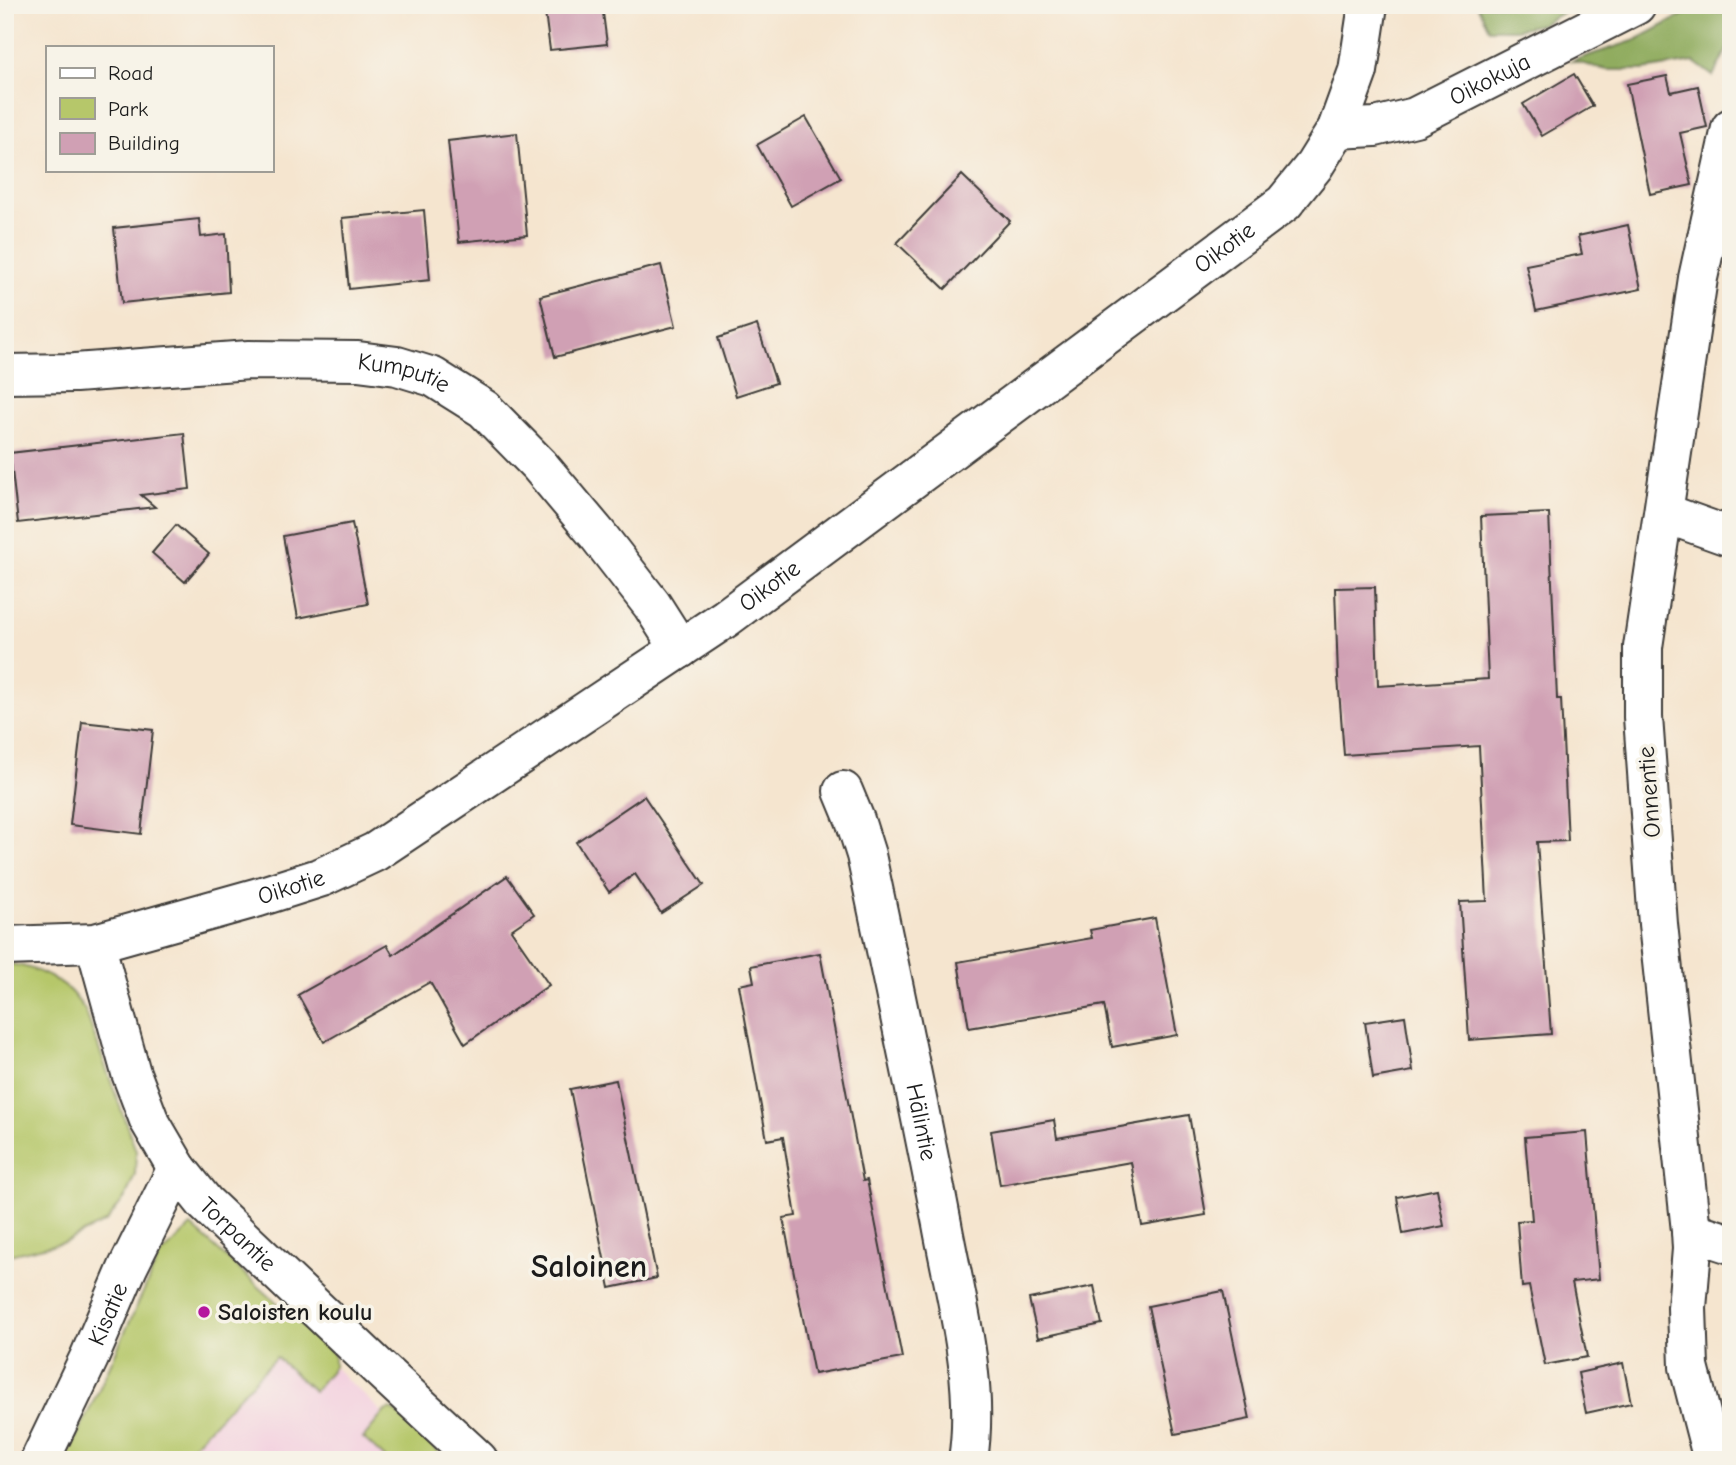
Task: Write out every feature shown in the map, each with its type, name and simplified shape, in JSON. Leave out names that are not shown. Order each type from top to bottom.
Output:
[{"type":"street","name":"Oikotie","points":[[5,946],[95,943],[322,877],[375,852],[681,649],[1284,203],[1314,166],[1337,129],[1358,71],[1368,5]]},
{"type":"street","name":"Oikokuja","points":[[1337,129],[1376,127],[1415,117],[1636,5]]},
{"type":"street","name":"Onnentie","points":[[1713,1460],[1689,1367],[1687,1308],[1691,1231],[1658,923],[1643,717],[1643,647],[1698,278],[1731,128]]},
{"type":"street","name":"Kumputie","points":[[5,374],[75,373],[249,360],[358,361],[397,366],[433,377],[484,409],[539,465],[652,605],[681,649]]},
{"type":"street","points":[[1664,513],[1731,537]]},
{"type":"street","name":"Hälintie","points":[[843,791],[866,855],[967,1354],[971,1400],[971,1443],[968,1460]]},
{"type":"street","name":"Torpantie","points":[[95,943],[131,1073],[149,1121],[177,1168],[205,1203],[478,1460]]},
{"type":"street","name":"Kisatie","points":[[40,1460],[89,1358],[128,1267],[177,1168]]},
{"type":"street","points":[[1691,1231],[1731,1244]]},
{"type":"shaded area","name":"Saloisten koulu","points":[[159,1257],[334,1367],[433,1460],[65,1460]]},
{"type":"green space","points":[[1477,5],[1577,5],[1542,24],[1517,29],[1489,29]]},
{"type":"green space","points":[[1690,11],[1731,13],[1731,42],[1713,76],[1694,62],[1643,70],[1607,70],[1572,61],[1636,40]]},
{"type":"green space","points":[[5,964],[32,969],[65,986],[85,1010],[136,1151],[135,1174],[126,1196],[107,1221],[65,1242],[5,1256]]},
{"type":"green space","name":"Saloisten koulu","points":[[191,1226],[334,1354],[334,1367],[314,1391],[276,1357],[179,1460],[65,1460],[159,1257]]},
{"type":"green space","points":[[390,1409],[447,1460],[387,1460],[363,1438],[385,1411]]},
{"type":"building","points":[[544,5],[602,5],[607,44],[550,50]]},
{"type":"building","points":[[1574,74],[1593,106],[1542,136],[1523,104]]},
{"type":"building","points":[[1667,76],[1671,92],[1698,86],[1707,127],[1680,133],[1692,185],[1650,194],[1627,84]]},
{"type":"building","points":[[806,117],[841,178],[791,206],[757,145]]},
{"type":"building","points":[[517,133],[527,235],[459,242],[448,141]]},
{"type":"building","points":[[962,175],[1010,221],[945,289],[897,243]]},
{"type":"building","points":[[424,210],[430,280],[349,289],[342,218]]},
{"type":"building","points":[[199,219],[201,237],[226,234],[229,292],[122,303],[114,228]]},
{"type":"building","points":[[1628,225],[1641,289],[1536,311],[1526,265],[1582,254],[1578,236]]},
{"type":"building","points":[[661,265],[676,326],[555,357],[540,296]]},
{"type":"building","points":[[757,325],[776,383],[736,396],[718,338]]},
{"type":"building","points":[[184,433],[190,489],[141,495],[155,507],[18,523],[10,453]]},
{"type":"building","points":[[1549,513],[1557,699],[1561,699],[1568,841],[1537,842],[1551,1034],[1469,1040],[1460,902],[1487,901],[1479,746],[1344,755],[1335,588],[1375,587],[1378,686],[1488,679],[1481,516]]},
{"type":"building","points":[[352,523],[368,604],[298,618],[283,536]]},
{"type":"building","points":[[176,525],[209,554],[185,582],[152,553]]},
{"type":"building","points":[[82,722],[153,730],[141,834],[70,825]]},
{"type":"building","points":[[644,796],[704,885],[661,913],[635,874],[609,892],[576,842]]},
{"type":"building","points":[[507,876],[534,914],[511,930],[549,985],[465,1044],[430,982],[324,1042],[298,995],[387,945],[393,955]]},
{"type":"building","points":[[1155,918],[1177,1035],[1112,1047],[1104,1005],[969,1028],[958,962],[1092,938],[1090,930]]},
{"type":"building","points":[[820,953],[863,1181],[867,1180],[902,1358],[814,1374],[783,1218],[796,1216],[783,1137],[767,1140],[739,985],[754,982],[751,966]]},
{"type":"building","points":[[1405,1016],[1413,1071],[1373,1078],[1365,1022]]},
{"type":"building","points":[[616,1080],[657,1278],[610,1288],[570,1089]]},
{"type":"building","points":[[1189,1115],[1206,1215],[1142,1226],[1131,1162],[1000,1185],[991,1131],[1054,1120],[1057,1138]]},
{"type":"building","points":[[1587,1132],[1599,1279],[1572,1282],[1587,1357],[1545,1365],[1529,1286],[1522,1287],[1517,1221],[1532,1220],[1525,1137]]},
{"type":"building","points":[[1437,1189],[1444,1226],[1403,1234],[1397,1197]]},
{"type":"building","points":[[1094,1286],[1102,1324],[1038,1338],[1029,1299]]},
{"type":"building","points":[[1223,1291],[1250,1419],[1175,1434],[1148,1306]]},
{"type":"building","points":[[1623,1363],[1631,1403],[1586,1413],[1578,1373]]},
{"type":"place","name":"Saloisten koulu","points":[[204,1312]]},
{"type":"district","name":"Saloinen","points":[[589,1266]]}]
